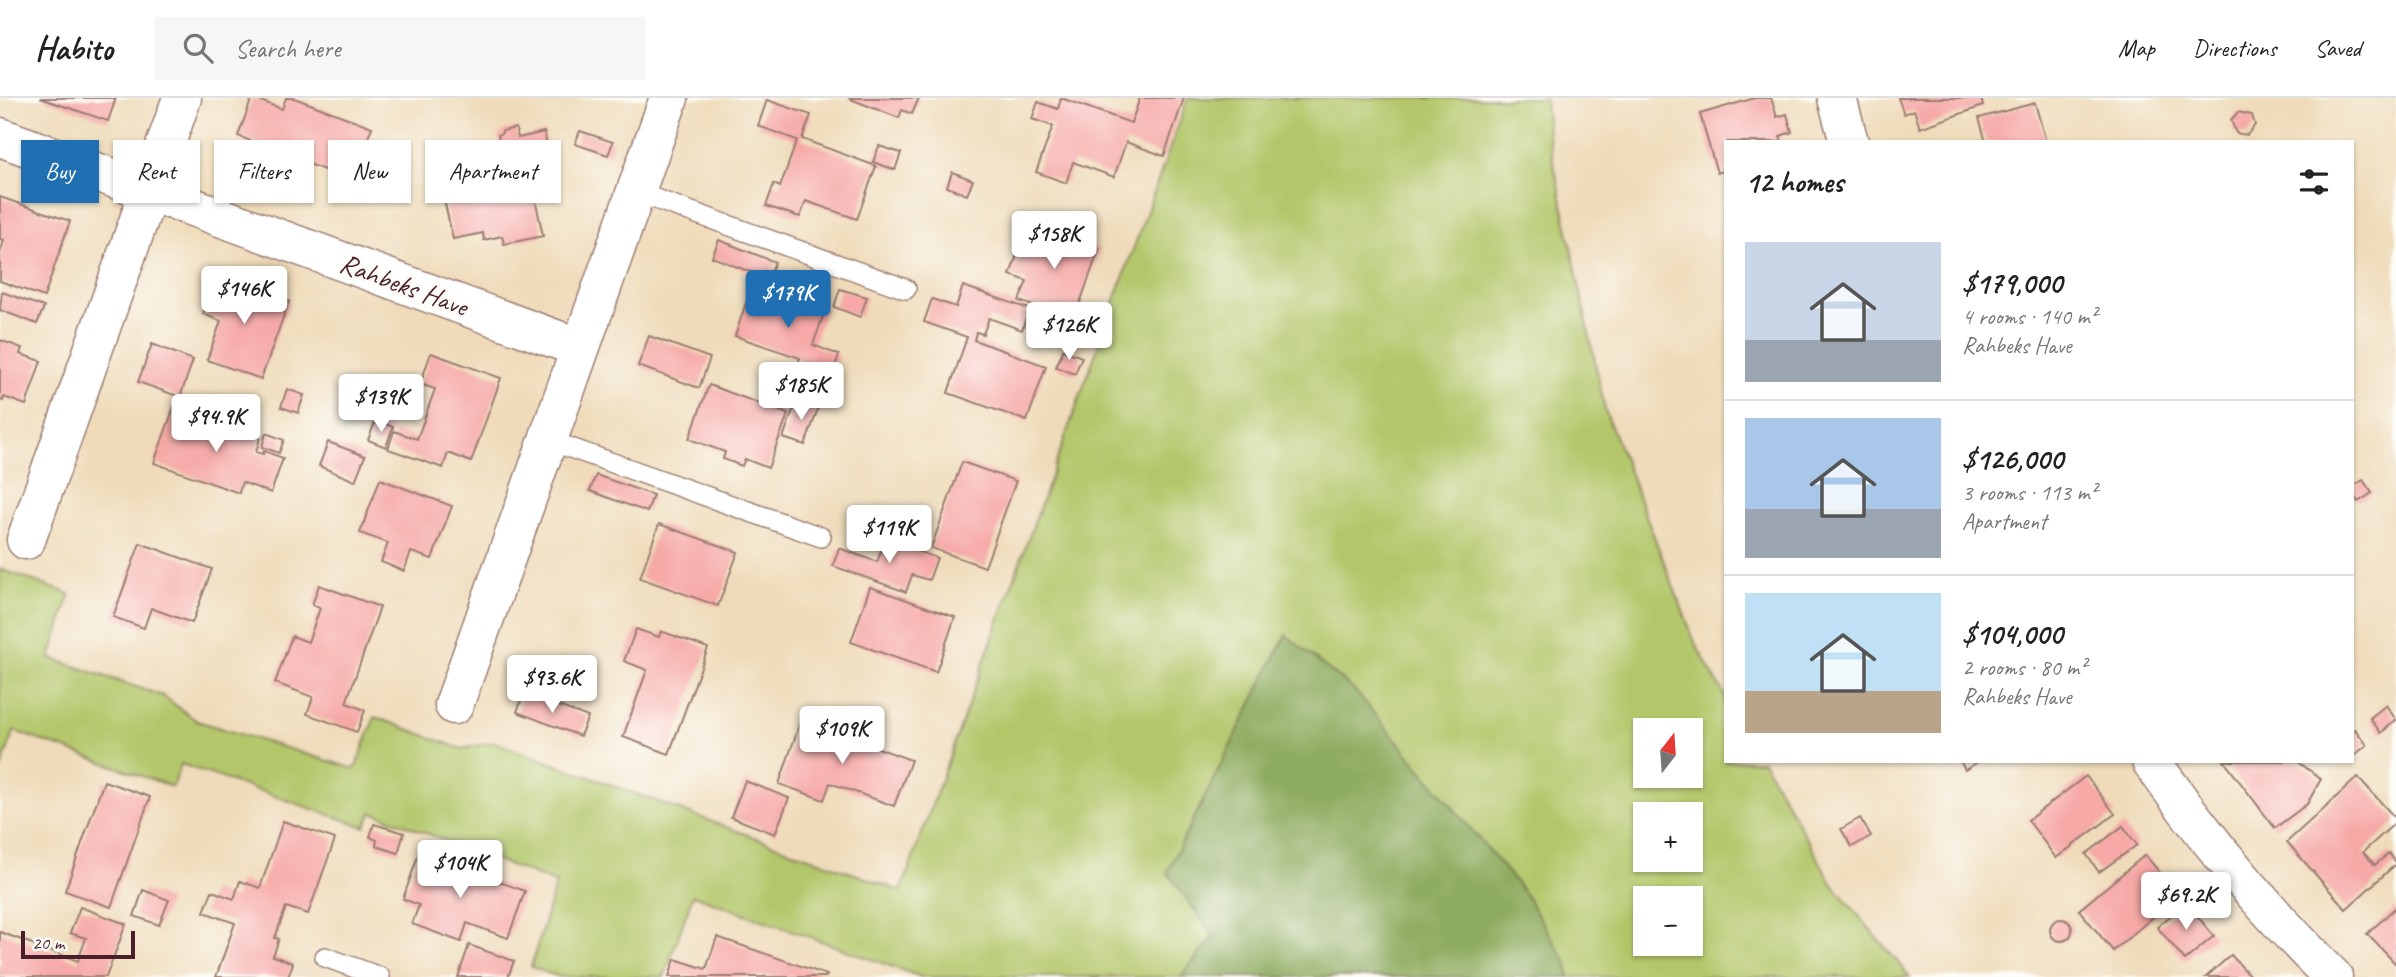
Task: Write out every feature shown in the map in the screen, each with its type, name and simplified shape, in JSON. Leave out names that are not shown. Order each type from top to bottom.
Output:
[{"type":"street","points":[[167,140],[182,98]]},
{"type":"street","points":[[454,705],[669,98]]},
{"type":"street","points":[[1838,98],[1848,140]]},
{"type":"street","name":"Rahbeks Have","points":[[0,137],[113,178]]},
{"type":"street","points":[[26,540],[145,203]]},
{"type":"street","name":"Rahbeks Have","points":[[182,203],[580,348]]},
{"type":"street","points":[[2152,763],[2208,839],[2333,977]]},
{"type":"lane","points":[[636,192],[906,289]]},
{"type":"lane","points":[[548,440],[821,537]]},
{"type":"lane","points":[[325,957],[380,977]]},
{"type":"green space","points":[[1188,98],[1545,98],[1548,135],[1605,410],[1696,645],[1724,694],[1724,763],[1764,763],[1833,885],[1910,977],[921,977],[693,895],[664,977],[559,977],[531,967],[556,883],[372,812],[365,827],[181,764],[173,787],[14,731],[0,772],[0,569],[70,594],[50,658],[163,696],[197,721],[355,769],[375,717],[462,749],[494,742],[901,891]]},
{"type":"green space","points":[[1286,635],[1357,693],[1523,891],[1568,965],[1569,977],[1181,977],[1214,936],[1167,872]]},
{"type":"building","points":[[40,98],[116,98],[108,121]]},
{"type":"building","points":[[252,98],[282,109],[286,98],[294,98],[372,127],[367,140],[328,140],[328,172],[314,166],[314,140],[248,140],[238,136]]},
{"type":"building","points":[[848,98],[919,98],[912,114],[902,110],[899,118]]},
{"type":"building","points":[[1061,98],[1131,123],[1140,98],[1184,98],[1164,156],[1126,142],[1114,177],[1073,162],[1066,183],[1036,172],[1053,126],[1032,119],[1038,102],[1058,109]]},
{"type":"building","points":[[1755,98],[1771,98],[1777,117],[1787,114],[1792,132],[1780,136],[1781,140],[1724,140],[1724,171],[1717,173],[1700,114]]},
{"type":"building","points":[[1898,98],[1981,98],[1983,106],[1920,128],[1914,110],[1904,114]]},
{"type":"building","points":[[767,100],[811,115],[802,139],[876,166],[857,219],[806,201],[800,217],[766,206],[774,184],[780,187],[797,140],[758,126]]},
{"type":"building","points":[[2035,103],[2045,140],[1985,140],[1979,118]]},
{"type":"building","points":[[2238,112],[2252,115],[2255,125],[2247,135],[2236,133],[2231,120]]},
{"type":"building","points":[[516,128],[518,138],[544,132],[546,140],[499,140],[498,135],[502,131]]},
{"type":"building","points":[[580,131],[613,142],[608,155],[575,144]]},
{"type":"building","points":[[879,146],[901,153],[895,170],[873,162]]},
{"type":"building","points":[[952,172],[973,180],[967,195],[947,187]]},
{"type":"building","points":[[0,197],[70,221],[44,297],[0,281],[0,253],[4,240],[0,239]]},
{"type":"building","points":[[445,203],[536,203],[543,236],[504,244],[502,236],[484,240],[483,233],[453,239]]},
{"type":"building","points":[[1028,224],[1099,249],[1074,320],[1019,301],[1027,281],[1010,275]]},
{"type":"building","points":[[719,240],[775,262],[768,279],[712,257]]},
{"type":"building","points":[[217,276],[289,301],[261,379],[207,360],[221,321],[203,314]]},
{"type":"building","points":[[753,282],[826,308],[813,345],[839,355],[828,386],[794,374],[800,358],[735,336]]},
{"type":"building","points":[[963,286],[1029,309],[1022,330],[989,318],[983,334],[976,332],[974,340],[1046,366],[1027,421],[948,393],[967,337],[924,322],[932,299],[956,307]]},
{"type":"building","points":[[840,289],[867,297],[860,317],[834,307]]},
{"type":"building","points":[[2,292],[44,307],[37,324],[0,310]]},
{"type":"building","points":[[649,336],[710,358],[699,388],[638,366]]},
{"type":"building","points":[[0,340],[22,348],[20,354],[41,361],[26,405],[4,397],[3,401],[0,400]]},
{"type":"building","points":[[152,344],[193,360],[180,397],[138,382]]},
{"type":"building","points":[[1063,350],[1082,357],[1075,374],[1056,367]]},
{"type":"building","points":[[431,353],[501,378],[471,462],[448,453],[443,468],[388,449],[394,431],[417,439],[435,389],[420,384]]},
{"type":"building","points":[[709,385],[788,414],[768,468],[745,459],[742,466],[723,459],[725,452],[689,439]]},
{"type":"building","points":[[287,389],[304,395],[298,413],[281,407]]},
{"type":"building","points":[[797,399],[819,406],[805,445],[783,438]]},
{"type":"building","points":[[174,407],[260,438],[256,452],[263,454],[264,451],[283,458],[271,493],[242,482],[239,493],[154,463]]},
{"type":"building","points":[[376,420],[393,427],[386,447],[368,440]]},
{"type":"building","points":[[266,433],[284,440],[279,453],[262,447]]},
{"type":"building","points":[[328,442],[365,456],[355,481],[319,466]]},
{"type":"building","points":[[962,462],[1016,481],[985,567],[931,548]]},
{"type":"building","points":[[596,475],[653,495],[647,512],[590,491]]},
{"type":"building","points":[[380,479],[452,506],[432,559],[411,552],[404,571],[381,562],[388,543],[360,533]]},
{"type":"building","points":[[2363,480],[2372,493],[2358,502],[2354,496],[2354,486]]},
{"type":"building","points":[[659,524],[738,552],[718,606],[640,578]]},
{"type":"building","points":[[885,540],[937,558],[929,580],[912,575],[906,592],[833,566],[839,548],[877,562]]},
{"type":"building","points":[[140,543],[212,569],[192,623],[151,608],[144,628],[113,617]]},
{"type":"building","points":[[319,585],[380,607],[346,703],[365,710],[357,732],[307,714],[313,697],[275,683],[292,636],[308,642],[320,608],[312,605]]},
{"type":"building","points":[[870,587],[955,617],[936,672],[851,642]]},
{"type":"building","points":[[636,629],[659,637],[661,631],[708,648],[669,754],[623,737],[647,670],[624,661]]},
{"type":"building","points":[[524,693],[588,717],[580,736],[517,712]]},
{"type":"building","points":[[2386,705],[2396,720],[2381,733],[2370,718]]},
{"type":"building","points":[[801,720],[911,760],[894,806],[830,783],[824,800],[779,784]]},
{"type":"building","points":[[2354,730],[2367,745],[2354,755]]},
{"type":"building","points":[[1961,763],[1976,763],[1965,770]]},
{"type":"building","points":[[2226,763],[2300,763],[2321,779],[2307,804],[2275,828]]},
{"type":"building","points":[[2086,776],[2115,814],[2056,858],[2028,820]]},
{"type":"building","points":[[2358,777],[2396,819],[2396,822],[2363,852],[2375,865],[2389,853],[2396,864],[2346,909],[2287,842]]},
{"type":"building","points":[[104,781],[150,797],[111,907],[65,891]]},
{"type":"building","points":[[745,781],[789,798],[775,834],[731,817]]},
{"type":"building","points":[[1860,818],[1871,836],[1852,847],[1841,829]]},
{"type":"building","points":[[283,821],[335,839],[308,914],[286,907],[275,938],[279,939],[273,956],[293,963],[288,977],[216,977],[235,923],[204,912],[212,891],[234,899],[240,881],[260,888]]},
{"type":"building","points":[[374,824],[404,833],[398,853],[376,846],[377,840],[370,837]]},
{"type":"building","points":[[2123,826],[2137,845],[2099,872],[2086,854]]},
{"type":"building","points":[[419,853],[525,891],[508,938],[467,923],[461,942],[412,924],[419,905],[403,899]]},
{"type":"building","points":[[2145,855],[2179,895],[2113,951],[2079,910]]},
{"type":"building","points":[[143,890],[169,900],[159,925],[134,916]]},
{"type":"building","points":[[2186,903],[2214,936],[2185,960],[2157,927]]},
{"type":"building","points":[[80,907],[126,924],[106,977],[0,977],[0,932],[78,961],[86,938],[70,933]]},
{"type":"building","points":[[2396,907],[2396,964],[2367,934]]},
{"type":"building","points":[[2061,919],[2069,922],[2072,930],[2069,938],[2061,941],[2053,938],[2050,930],[2053,922]]},
{"type":"building","points":[[717,937],[827,975],[669,977],[675,959],[706,969]]},
{"type":"building","points":[[469,945],[514,961],[508,977],[458,977]]},
{"type":"building","points":[[2231,955],[2251,977],[2206,977]]}]
